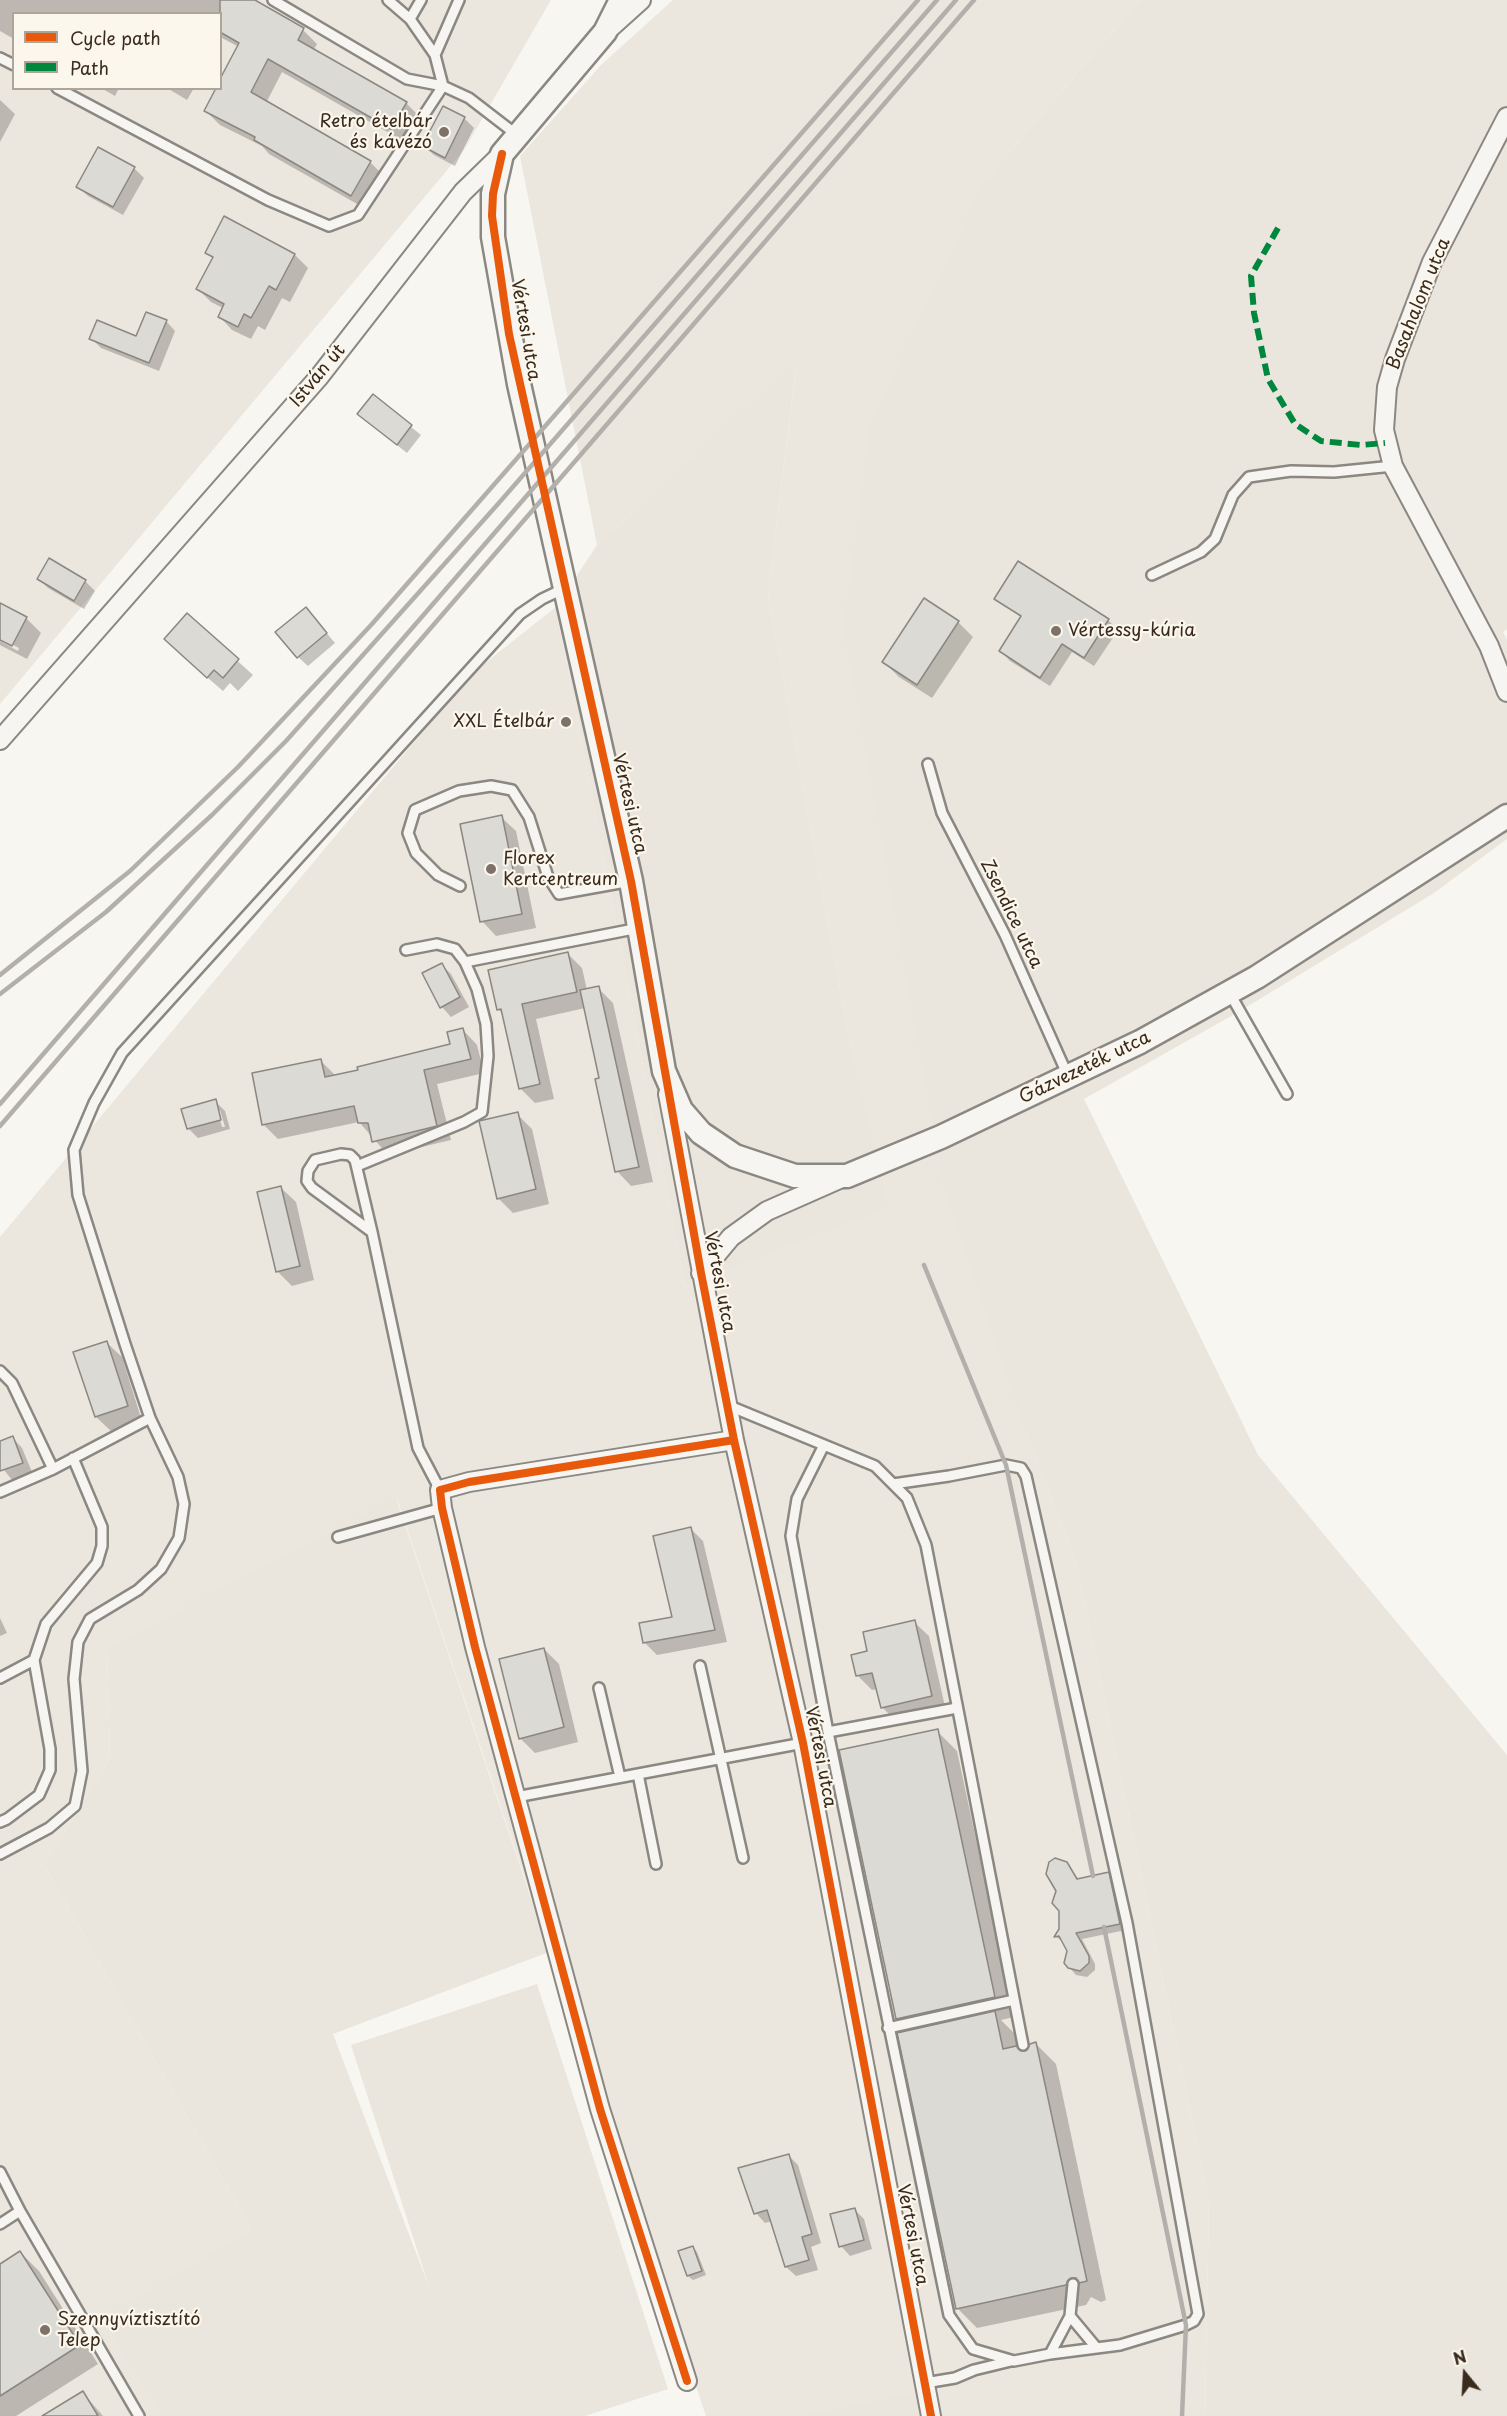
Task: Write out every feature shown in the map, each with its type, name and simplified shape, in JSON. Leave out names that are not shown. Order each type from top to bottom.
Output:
[{"type":"street","name":"István út","points":[[0,740],[319,377],[463,192],[502,154],[605,32],[621,0]]},
{"type":"street","points":[[605,32],[641,0]]},
{"type":"street","name":"Basahalom utca","points":[[1507,117],[1432,262],[1395,359],[1387,387],[1384,430],[1393,466],[1489,646],[1507,692]]},
{"type":"street","name":"Vértesi utca","points":[[502,154],[493,194],[493,237],[519,384],[631,881],[664,1071],[734,1440],[803,1743],[931,2416]]},
{"type":"street","name":"Gázvezeték utca","points":[[664,1071],[681,1110],[701,1133],[735,1156],[795,1176],[847,1176],[941,1137],[1140,1042],[1229,992],[1507,816]]},
{"type":"street","name":"Vértesi utca","points":[[702,1274],[730,1237],[767,1211],[847,1176]]},
{"type":"street","points":[[687,2381],[600,2109],[475,1647],[442,1509],[441,1490],[469,1482],[734,1440]]},
{"type":"lane","points":[[273,0],[407,79],[443,86],[469,98],[518,135]]},
{"type":"lane","points":[[61,90],[268,200],[329,226],[358,215],[443,86],[435,56],[410,19],[388,0]]},
{"type":"lane","points":[[410,19],[421,0]]},
{"type":"lane","points":[[435,56],[459,0]]},
{"type":"lane","points":[[1152,575],[1201,552],[1215,539],[1233,495],[1249,477],[1291,471],[1334,472],[1393,466]]},
{"type":"lane","points":[[0,1854],[49,1828],[75,1806],[82,1771],[74,1679],[78,1642],[90,1619],[138,1590],[161,1569],[179,1538],[184,1504],[178,1477],[150,1418],[78,1195],[75,1150],[94,1103],[122,1053],[520,614],[542,599],[565,588]]},
{"type":"lane","name":"Zsendice utca","points":[[927,764],[942,813],[1005,935],[1068,1076]]},
{"type":"lane","points":[[460,886],[438,875],[416,854],[408,833],[415,810],[459,791],[491,786],[512,790],[529,817],[548,877],[559,894],[631,881]]},
{"type":"lane","points":[[465,962],[639,928]]},
{"type":"lane","points":[[357,1166],[464,1122],[482,1112],[488,1056],[486,1024],[477,989],[465,962],[455,949],[437,944],[406,951]]},
{"type":"lane","points":[[1229,992],[1287,1094]]},
{"type":"lane","points":[[372,1232],[312,1188],[307,1181],[308,1171],[315,1160],[327,1156],[350,1155],[357,1166],[372,1232],[417,1448],[441,1490]]},
{"type":"lane","points":[[0,1371],[12,1383],[52,1469]]},
{"type":"lane","points":[[728,1405],[875,1466],[907,1498],[926,1545],[1023,2045]]},
{"type":"lane","points":[[0,1492],[52,1469],[150,1418]]},
{"type":"lane","points":[[824,1445],[797,1499],[791,1536],[888,2028],[949,2315],[973,2349],[974,2370]]},
{"type":"lane","points":[[0,1822],[39,1795],[50,1770],[50,1749],[34,1660],[46,1624],[98,1563],[102,1546],[102,1527],[73,1458]]},
{"type":"lane","points":[[893,1484],[1006,1465],[1021,1468],[1028,1487],[1127,1923],[1198,2314],[1194,2321],[1186,2325],[1120,2345],[1095,2346],[1014,2361],[974,2370],[955,2378],[925,2383]]},
{"type":"lane","points":[[338,1537],[442,1509]]},
{"type":"lane","points":[[0,1678],[34,1660]]},
{"type":"lane","points":[[700,1666],[743,1858]]},
{"type":"lane","points":[[599,1688],[620,1777]]},
{"type":"lane","points":[[828,1732],[957,1708]]},
{"type":"lane","points":[[516,1797],[803,1743]]},
{"type":"lane","points":[[638,1774],[656,1864]]},
{"type":"lane","points":[[888,2028],[1014,2001]]},
{"type":"lane","points":[[0,2172],[20,2211],[139,2416]]},
{"type":"lane","points":[[0,2224],[20,2211]]},
{"type":"lane","points":[[1050,2354],[1070,2316],[1073,2284]]},
{"type":"lane","points":[[1070,2316],[1095,2346]]},
{"type":"lane","points":[[973,2349],[1014,2361]]},
{"type":"shaded area","points":[[0,0],[551,0],[464,150],[0,704]]},
{"type":"shaded area","points":[[673,0],[1140,0],[986,179],[1026,1431],[1076,1562],[1209,2202],[1205,2416],[706,2416],[397,1499],[107,1648],[110,1758],[44,1865],[251,2229],[104,2318],[161,2416],[0,2416],[0,1237],[470,675],[556,607],[685,1287],[886,1208],[847,1027],[768,596],[796,366],[597,545],[520,156],[602,64]]},
{"type":"shaded area","points":[[1140,0],[1507,0],[1507,629],[1503,632],[1507,640],[1507,839],[1434,893],[1240,1011],[1084,1099],[1258,1455],[1507,1755],[1507,2416],[1205,2416],[1209,2202],[1076,1562],[1026,1431],[944,1186],[844,627],[871,424],[986,179]]},
{"type":"shaded area","points":[[796,365],[768,596],[847,1027],[887,1208],[685,1287],[556,607],[597,545]]},
{"type":"shaded area","points":[[396,1498],[549,1952],[333,2034],[429,2287],[351,2045],[537,1984],[668,2389],[585,2416],[161,2416],[103,2318],[251,2229],[44,1865],[110,1758],[107,1648]]},
{"type":"shaded area","points":[[914,2394],[918,2416],[803,2416]]},
{"type":"building","points":[[220,0],[255,0],[304,28],[298,40],[407,102],[391,129],[268,59],[251,92],[371,161],[351,196],[254,140],[255,137],[204,111],[215,90],[222,90],[222,75],[239,43],[222,33],[222,12],[220,12]]},
{"type":"building","name":"Retro ételbár és kávézó","points":[[443,106],[465,117],[445,158],[422,146]]},
{"type":"building","points":[[98,147],[135,167],[113,207],[76,187]]},
{"type":"building","points":[[224,216],[295,254],[276,290],[269,286],[251,318],[244,314],[238,327],[218,317],[224,304],[196,289],[213,257],[205,253]]},
{"type":"building","points":[[146,312],[167,320],[149,363],[89,339],[97,320],[136,336]]},
{"type":"building","points":[[373,394],[412,425],[397,445],[357,414]]},
{"type":"building","points":[[49,558],[86,580],[74,601],[37,579]]},
{"type":"building","name":"Vértessy-kúria","points":[[1018,561],[1109,619],[1084,658],[1062,644],[1040,678],[999,651],[1021,616],[994,599]]},
{"type":"building","points":[[924,598],[959,621],[917,685],[882,662]]},
{"type":"building","points":[[0,603],[27,617],[12,646],[0,640]]},
{"type":"building","points":[[306,607],[327,633],[297,658],[275,632]]},
{"type":"building","points":[[187,613],[239,659],[223,678],[214,670],[207,678],[164,639]]},
{"type":"building","name":"Florex Kertcentreum","points":[[502,815],[522,914],[480,922],[460,824]]},
{"type":"building","points":[[568,952],[577,992],[522,1004],[540,1084],[519,1089],[501,1009],[497,1010],[488,970]]},
{"type":"building","points":[[442,963],[460,997],[440,1008],[422,973]]},
{"type":"building","points":[[599,986],[639,1167],[615,1172],[595,1079],[599,1078],[580,990]]},
{"type":"building","points":[[463,1028],[471,1059],[424,1070],[437,1126],[372,1142],[368,1123],[358,1123],[354,1106],[262,1125],[252,1073],[321,1059],[325,1077],[358,1070],[357,1067],[450,1044],[447,1032]]},
{"type":"building","points":[[216,1099],[221,1120],[187,1129],[181,1109]]},
{"type":"building","points":[[518,1112],[536,1189],[497,1199],[479,1121]]},
{"type":"building","points":[[281,1186],[300,1266],[276,1272],[257,1192]]},
{"type":"building","points":[[107,1341],[128,1406],[95,1417],[73,1352]]},
{"type":"building","points":[[13,1436],[23,1463],[0,1471],[0,1441]]},
{"type":"building","points":[[691,1527],[715,1630],[643,1643],[639,1623],[672,1617],[653,1536]]},
{"type":"building","points":[[915,1620],[932,1696],[881,1708],[872,1673],[856,1676],[851,1655],[867,1651],[863,1632]]},
{"type":"building","points":[[544,1648],[564,1727],[519,1739],[499,1659]]},
{"type":"building","points":[[938,1729],[995,1997],[896,2019],[839,1750]]},
{"type":"building","points":[[1055,1858],[1067,1862],[1077,1879],[1109,1872],[1120,1924],[1076,1933],[1089,1956],[1089,1963],[1080,1971],[1068,1968],[1064,1963],[1067,1951],[1059,1936],[1054,1937],[1059,1929],[1059,1911],[1052,1903],[1056,1891],[1046,1874],[1049,1862]]},
{"type":"building","points":[[995,2011],[1003,2049],[1016,2046],[1025,2051],[1030,2044],[1036,2042],[1087,2281],[1079,2283],[1076,2278],[1071,2278],[1066,2285],[956,2309],[897,2033]]},
{"type":"building","points":[[789,2154],[812,2234],[802,2237],[809,2260],[785,2267],[767,2210],[754,2214],[738,2168]]},
{"type":"building","points":[[855,2208],[864,2240],[839,2247],[830,2214]]},
{"type":"building","points":[[693,2246],[702,2271],[687,2276],[678,2251]]},
{"type":"building","name":"Szennyvíztisztító Telep","points":[[20,2251],[80,2345],[0,2396],[0,2264]]},
{"type":"building","points":[[83,2391],[98,2416],[42,2416]]},
{"type":"railway","points":[[0,975],[130,871],[238,767],[372,624],[918,0]]},
{"type":"railway","points":[[0,994],[106,912],[212,815],[286,741],[498,504],[937,0]]},
{"type":"railway","points":[[0,1104],[956,0]]},
{"type":"railway","points":[[0,1126],[974,0]]},
{"type":"railway","points":[[924,1265],[1006,1465],[1093,1876]]},
{"type":"railway","points":[[1104,1927],[1186,2325],[1182,2416]]},
{"type":"marked path","points":[[1278,228],[1251,276],[1254,313],[1268,379],[1295,424],[1321,441],[1361,445],[1385,443]]},
{"type":"cycle path","points":[[502,154],[493,194],[492,216],[509,334],[631,881],[701,1273],[734,1440],[803,1743],[931,2416]]},
{"type":"cycle path","points":[[687,2381],[600,2109],[475,1647],[442,1508],[440,1490],[469,1482],[734,1440]]},
{"type":"place","name":"Retro ételbár és kávézó","points":[[444,132]]},
{"type":"place","name":"Vértessy-kúria","points":[[1056,631]]},
{"type":"place","name":"XXL Ételbár","points":[[566,722]]},
{"type":"place","name":"Florex Kertcentreum","points":[[491,869]]},
{"type":"place","name":"Szennyvíztisztító Telep","points":[[45,2330]]}]
